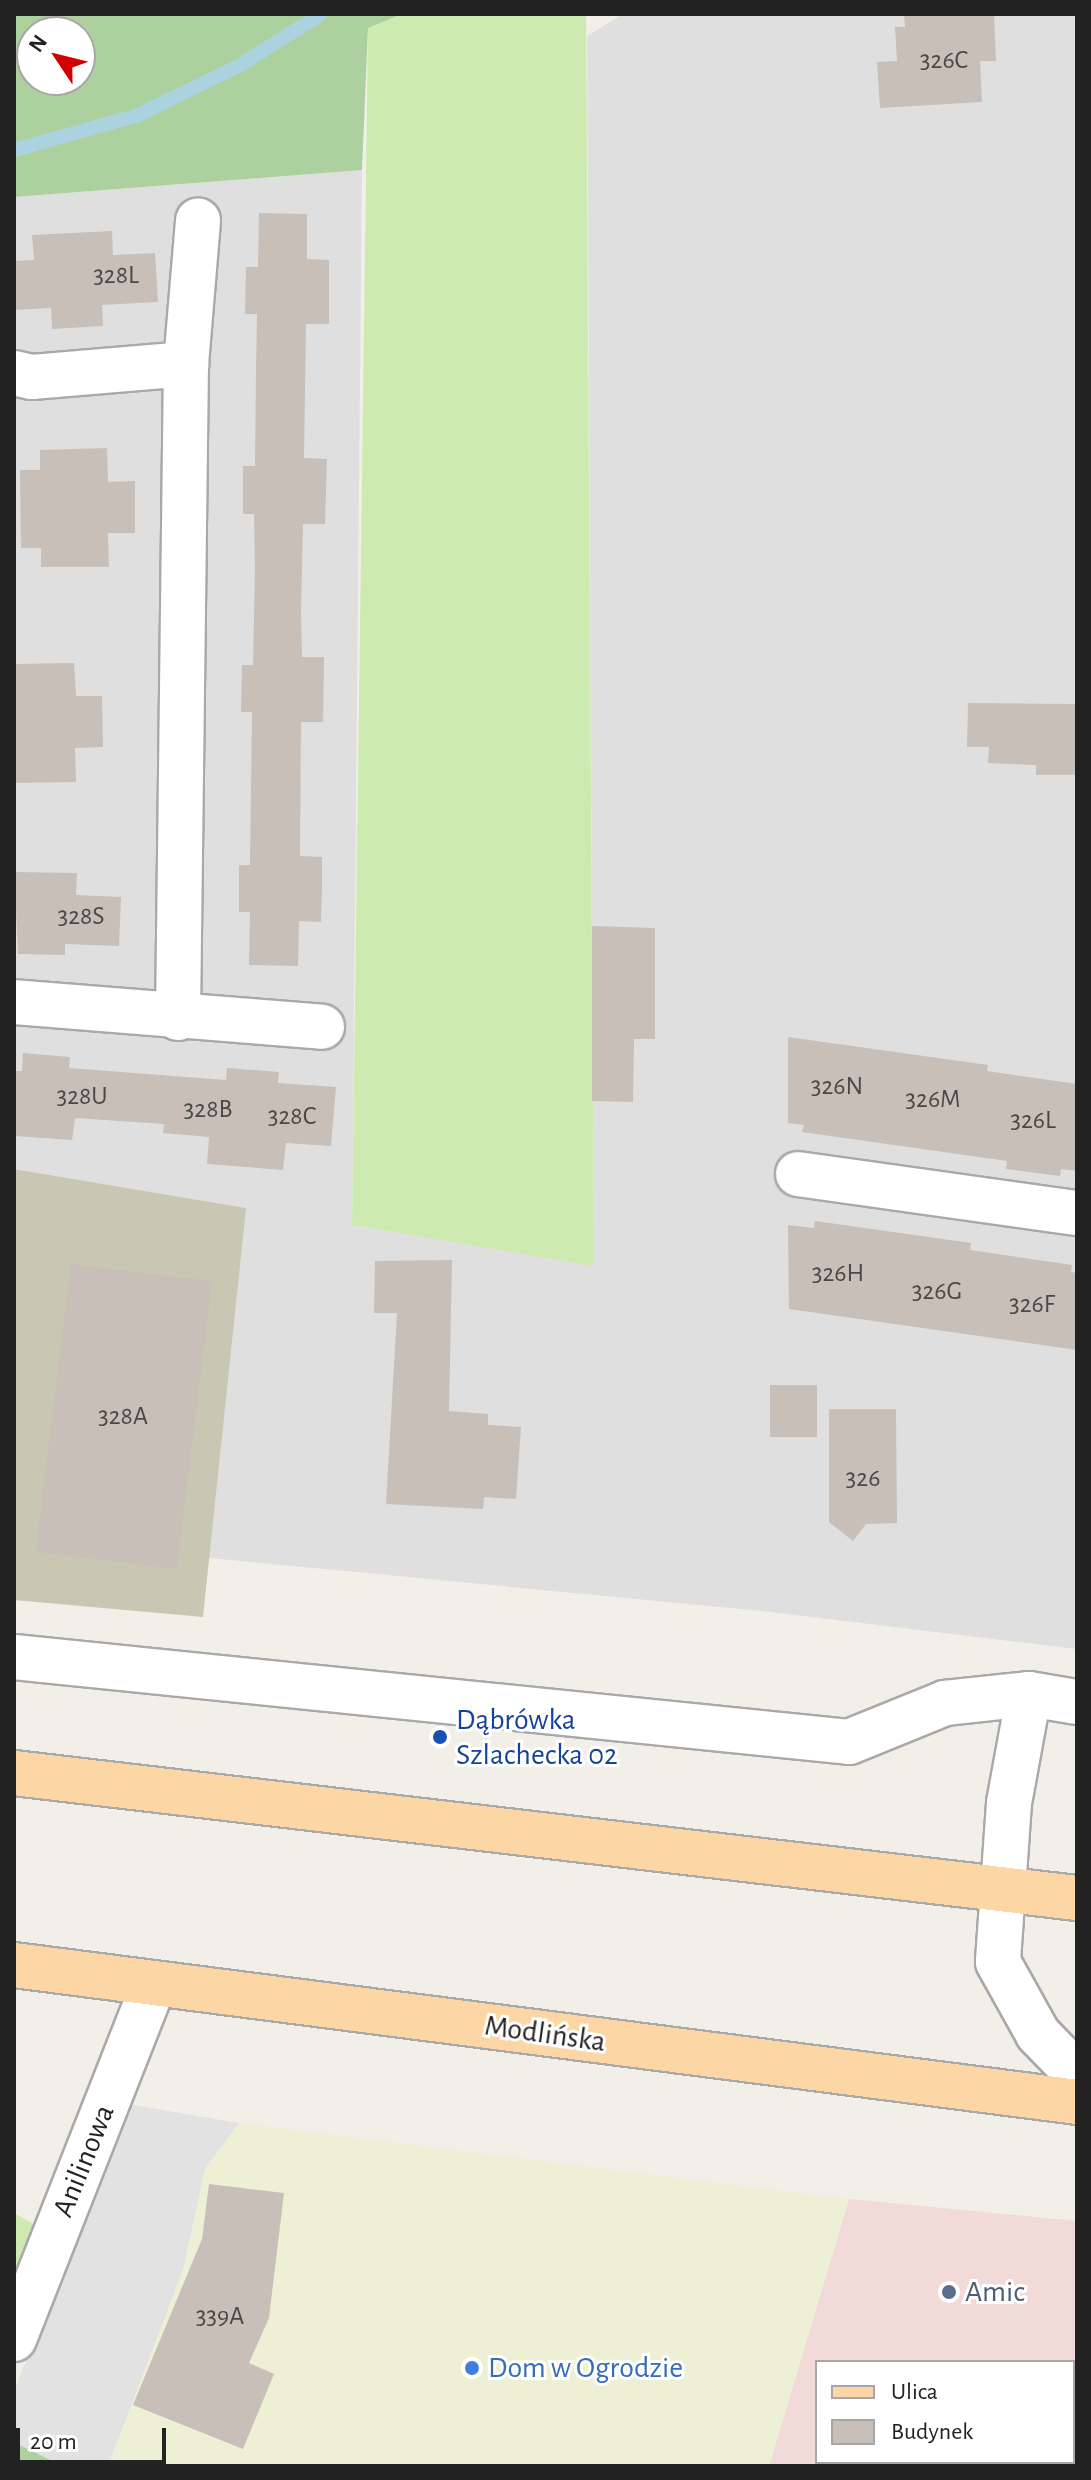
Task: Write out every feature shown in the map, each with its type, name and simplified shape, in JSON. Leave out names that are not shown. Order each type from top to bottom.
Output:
[{"type":"main road","points":[[14,1773],[1077,1898]]},
{"type":"main road","name":"Modlińska","points":[[14,1965],[1077,2102]]},
{"type":"street","points":[[178,1018],[186,364],[198,220]]},
{"type":"street","points":[[14,373],[32,377],[186,364]]},
{"type":"street","points":[[14,1002],[178,1018],[322,1027]]},
{"type":"street","points":[[798,1174],[1077,1213]]},
{"type":"street","points":[[14,1657],[849,1742],[945,1703],[1029,1694],[1077,1702]]},
{"type":"street","points":[[1029,1694],[1009,1803],[998,1962],[1038,2034],[1077,2074]]},
{"type":"street","name":"Anilinowa","points":[[14,2339],[154,1984]]},
{"type":"shaded area","points":[[623,14],[1077,14],[1077,1649],[762,1611],[209,1558],[245,1208],[14,1169],[14,197],[362,170],[352,1225],[594,1265],[587,36]]},
{"type":"shaded area","points":[[14,1169],[246,1208],[203,1617],[14,1600]]},
{"type":"shaded area","points":[[133,2105],[239,2123],[205,2169],[183,2270],[108,2466],[63,2466],[14,2442],[14,2390]]},
{"type":"shaded area","name":"Dom w Ogrodzie","points":[[239,2123],[849,2199],[769,2466],[108,2466],[183,2270],[205,2169]]},
{"type":"shaded area","name":"Amic","points":[[849,2199],[1077,2221],[1077,2466],[769,2466]]},
{"type":"green space","points":[[14,14],[402,14],[368,28],[362,170],[14,197]]},
{"type":"green space","points":[[402,14],[586,14],[594,1266],[352,1225],[368,28]]},
{"type":"green space","points":[[14,2213],[32,2223],[38,2242],[14,2295]]},
{"type":"green space","points":[[14,2442],[63,2466],[14,2466]]},
{"type":"building","points":[[904,14],[994,14],[996,61],[980,61],[982,102],[880,108],[877,62],[897,61],[895,27],[905,27]]},
{"type":"building","points":[[259,213],[307,214],[307,259],[329,260],[329,324],[306,324],[304,458],[327,459],[325,524],[303,524],[301,612],[302,657],[324,657],[323,722],[301,722],[300,856],[322,857],[321,922],[299,921],[298,966],[249,965],[250,912],[239,912],[239,865],[250,865],[252,712],[241,712],[242,665],[253,665],[255,568],[254,514],[243,514],[243,466],[255,466],[257,314],[245,314],[246,267],[258,267]]},
{"type":"building","points":[[112,231],[113,255],[155,253],[158,302],[102,305],[103,326],[52,329],[51,308],[14,310],[14,261],[34,260],[32,235]]},
{"type":"building","points":[[107,448],[108,482],[135,481],[135,533],[108,533],[109,567],[41,567],[41,548],[21,548],[20,470],[40,470],[40,450]]},
{"type":"building","points":[[74,663],[76,696],[102,696],[103,747],[75,748],[76,782],[14,783],[14,664]]},
{"type":"building","points":[[968,703],[1077,704],[1077,775],[1036,775],[1036,765],[988,763],[989,747],[967,747]]},
{"type":"building","points":[[14,872],[77,873],[76,895],[121,897],[119,946],[65,944],[65,955],[18,954]]},
{"type":"building","points":[[592,926],[655,928],[655,1039],[634,1039],[633,1102],[592,1101]]},
{"type":"building","points":[[788,1037],[988,1065],[987,1071],[1077,1084],[1077,1171],[1061,1169],[1060,1176],[1006,1169],[1007,1161],[802,1132],[804,1125],[788,1123]]},
{"type":"building","points":[[23,1053],[70,1057],[69,1068],[226,1080],[227,1068],[279,1072],[278,1083],[336,1087],[331,1146],[286,1143],[283,1170],[207,1164],[209,1137],[163,1133],[164,1124],[75,1118],[72,1140],[14,1136],[14,1071],[22,1071]]},
{"type":"building","points":[[815,1221],[971,1243],[970,1250],[1072,1265],[1071,1272],[1077,1273],[1077,1350],[789,1309],[788,1225],[814,1228]]},
{"type":"building","points":[[452,1260],[449,1411],[488,1414],[488,1425],[521,1427],[516,1499],[484,1497],[483,1509],[386,1504],[397,1313],[374,1313],[375,1261]]},
{"type":"building","points":[[71,1264],[212,1281],[177,1569],[36,1552]]},
{"type":"building","points":[[770,1385],[817,1385],[817,1437],[770,1437]]},
{"type":"building","points":[[829,1409],[896,1409],[897,1523],[866,1524],[853,1541],[829,1522]]},
{"type":"building","points":[[209,2184],[284,2193],[269,2318],[249,2363],[274,2374],[243,2449],[133,2405],[202,2239]]},
{"type":"waterway","points":[[14,150],[136,116],[240,65],[321,14]]},
{"type":"place","name":"Dąbrówka Szlachecka 02","points":[[440,1737]]},
{"type":"place","name":"Amic","points":[[949,2292]]},
{"type":"place","name":"Dom w Ogrodzie","points":[[472,2368]]}]
